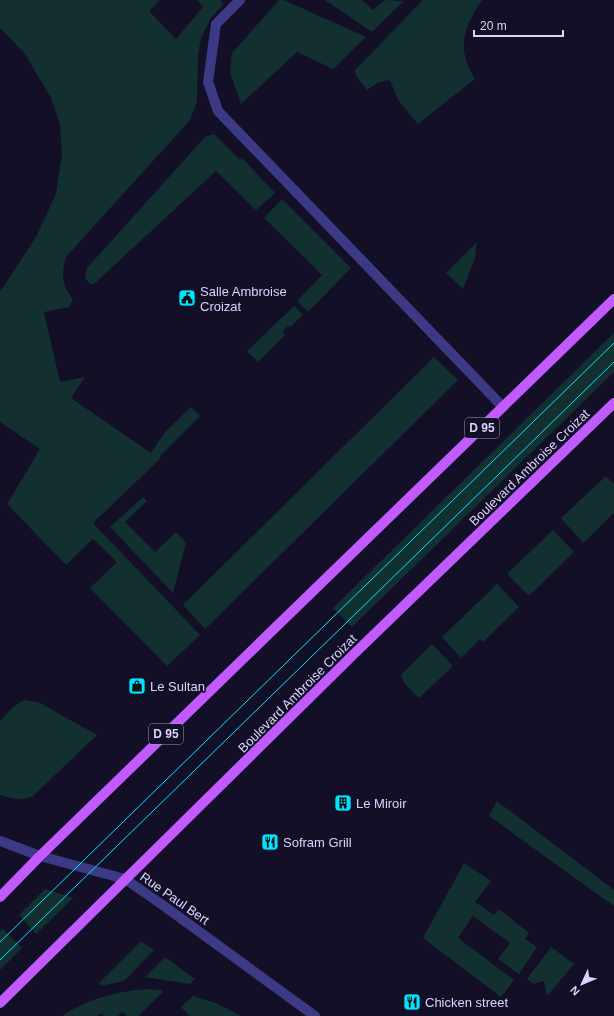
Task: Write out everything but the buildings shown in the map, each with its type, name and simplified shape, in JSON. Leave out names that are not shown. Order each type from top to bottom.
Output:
[{"type":"main road","name":"D 95","points":[[0,897],[40,856],[614,299]]},
{"type":"main road","name":"Boulevard Ambroise Croizat","points":[[0,1003],[125,879],[614,403]]},
{"type":"street","points":[[240,0],[216,24],[208,82],[218,111],[503,407]]},
{"type":"street","name":"Rue Paul Bert","points":[[0,841],[40,856],[125,879],[315,1016]]},
{"type":"green space","points":[[0,0],[160,0],[149,11],[176,39],[203,7],[197,0],[220,0],[224,4],[211,18],[201,38],[198,55],[197,101],[190,120],[66,257],[63,269],[64,280],[69,294],[73,299],[69,307],[44,312],[60,382],[85,377],[71,398],[151,453],[165,432],[191,407],[200,416],[160,456],[161,458],[93,523],[200,635],[167,666],[90,588],[117,562],[93,539],[66,565],[7,504],[40,449],[0,422],[0,292],[36,237],[56,194],[62,154],[60,124],[51,98],[25,54],[0,28]]},
{"type":"green space","points":[[279,0],[284,0],[366,37],[333,69],[297,52],[241,104],[230,73],[232,53]]},
{"type":"green space","points":[[325,0],[362,0],[373,10],[384,0],[404,1],[372,32]]},
{"type":"green space","points":[[423,0],[482,0],[470,20],[464,39],[465,58],[475,79],[418,124],[398,100],[390,80],[379,82],[367,90],[356,76],[355,70]]},
{"type":"green space","points":[[214,134],[240,160],[242,158],[275,193],[256,210],[216,171],[94,284],[90,284],[85,278],[87,268],[205,137]]},
{"type":"green space","points":[[282,199],[351,268],[308,312],[297,301],[322,275],[264,218]]},
{"type":"green space","points":[[477,242],[475,258],[463,289],[446,273]]},
{"type":"green space","points":[[294,306],[303,315],[282,332],[285,335],[258,362],[247,351]]},
{"type":"green space","points":[[614,333],[614,372],[352,627],[333,608]]},
{"type":"green space","points":[[434,357],[458,380],[205,629],[183,605]]},
{"type":"green space","points":[[606,476],[614,484],[614,513],[583,543],[561,518]]},
{"type":"green space","points":[[143,497],[147,501],[125,522],[155,552],[176,532],[186,543],[173,593],[110,527]]},
{"type":"green space","points":[[553,530],[574,552],[529,596],[507,574]]},
{"type":"green space","points":[[497,584],[519,607],[483,642],[480,639],[461,658],[442,637]]},
{"type":"green space","points":[[432,644],[453,666],[419,698],[404,683],[401,675]]},
{"type":"green space","points":[[24,700],[38,702],[97,735],[33,796],[25,799],[16,799],[0,795],[0,721],[13,707]]},
{"type":"green space","points":[[497,801],[614,890],[614,906],[489,816]]},
{"type":"green space","points":[[464,863],[491,881],[475,902],[494,915],[499,909],[529,933],[525,939],[537,947],[519,974],[498,959],[510,943],[473,916],[458,938],[514,980],[501,997],[423,938]]},
{"type":"green space","points":[[45,889],[73,898],[36,934],[19,915]]},
{"type":"green space","points":[[3,929],[22,948],[0,970],[0,931]]},
{"type":"green space","points":[[141,941],[154,950],[124,981],[102,986],[99,983]]},
{"type":"green space","points":[[551,947],[574,964],[547,996],[544,981],[534,984],[527,979]]},
{"type":"green space","points":[[165,957],[195,979],[190,984],[145,977]]},
{"type":"green space","points":[[147,989],[161,990],[163,992],[138,1016],[127,1016],[122,1012],[118,1016],[104,1016],[101,1013],[97,1016],[62,1016],[82,1005],[103,997]]},
{"type":"green space","points":[[193,996],[213,1002],[241,1016],[190,1016],[181,1007]]},
{"type":"tram line","points":[[0,942],[614,343]]},
{"type":"tram line","points":[[0,960],[614,362]]},
{"type":"place","name":"Salle Ambroise Croizat","points":[[187,298]]},
{"type":"place","name":"Le Sultan","points":[[137,686]]},
{"type":"place","name":"Le Miroir","points":[[343,803]]},
{"type":"place","name":"Sofram Grill","points":[[270,842]]},
{"type":"place","name":"Chicken street","points":[[412,1002]]}]
